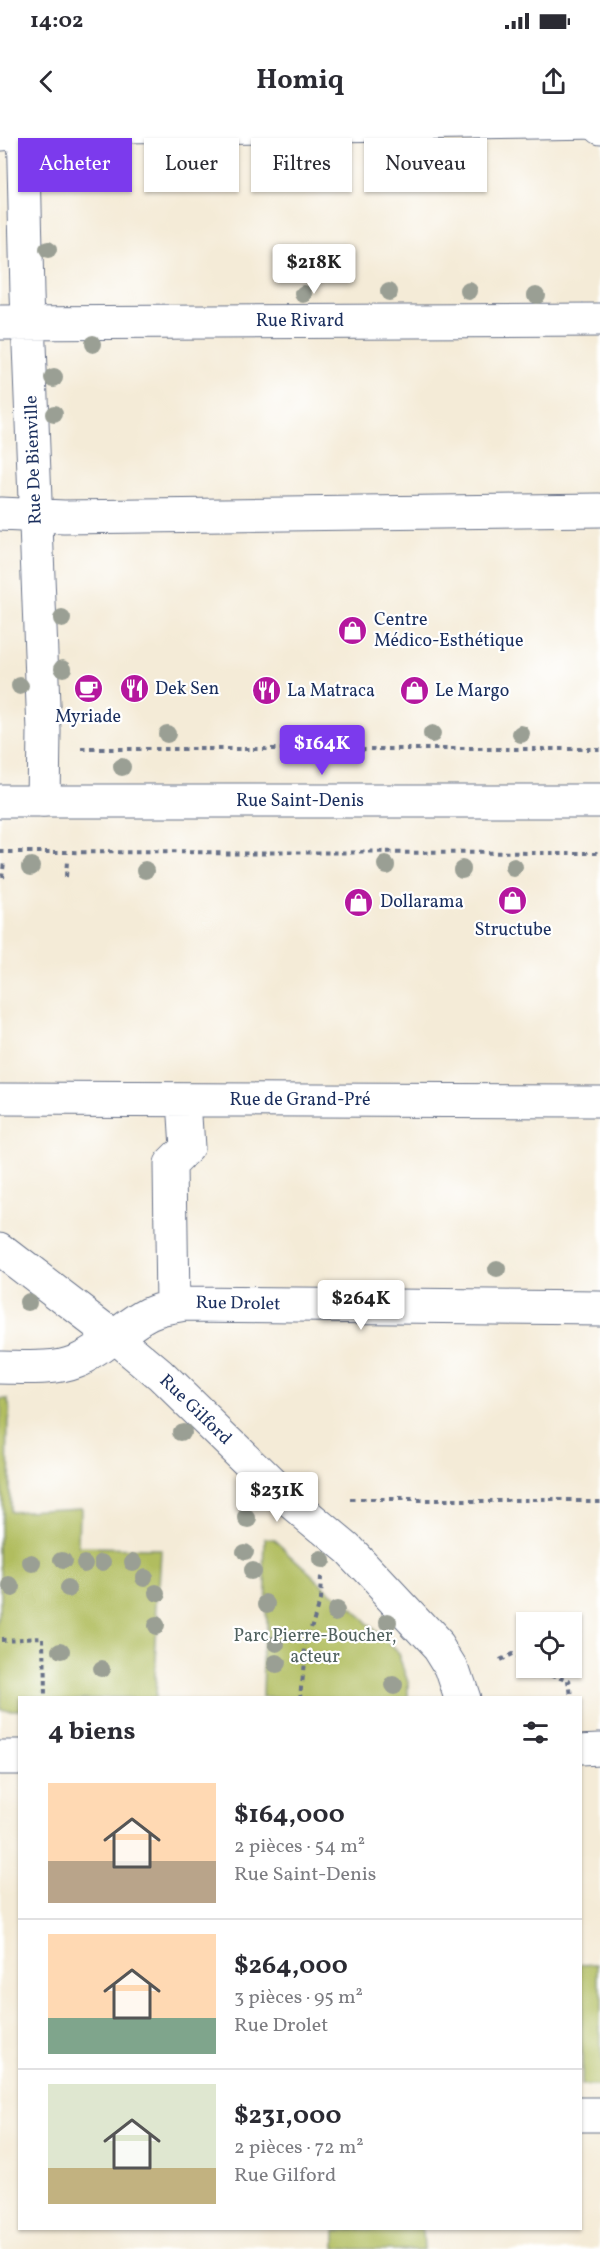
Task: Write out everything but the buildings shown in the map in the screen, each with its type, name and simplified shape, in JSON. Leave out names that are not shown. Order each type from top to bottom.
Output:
[{"type":"street","points":[[15,128],[600,121],[600,127]]},
{"type":"street","name":"Rue De Bienville","points":[[15,128],[14,323],[36,515],[44,731],[43,801]]},
{"type":"street","name":"Rue Rivard","points":[[14,323],[600,320]]},
{"type":"street","points":[[0,513],[64,517],[600,510]]},
{"type":"street","name":"Rue Saint-Denis","points":[[0,801],[600,801]]},
{"type":"street","name":"Rue de Grand-Pré","points":[[0,1099],[600,1101]]},
{"type":"street","points":[[172,1306],[170,1165],[187,1148],[184,1100]]},
{"type":"street","name":"Rue Gilford","points":[[0,1249],[116,1338],[160,1375],[286,1498],[347,1549],[439,1647],[452,1668],[461,1696]]},
{"type":"street","name":"Rue Drolet","points":[[0,1367],[50,1367],[74,1362],[116,1338],[148,1313],[172,1306],[600,1308]]},
{"type":"street","points":[[582,1749],[600,1748]]},
{"type":"street","points":[[0,1757],[18,1757]]},
{"type":"street","points":[[582,2115],[600,2115]]},
{"type":"path","points":[[78,748],[600,749]]},
{"type":"path","points":[[0,852],[600,853]]},
{"type":"path","points":[[2,877],[4,861]]},
{"type":"path","points":[[65,877],[66,862]]},
{"type":"path","points":[[347,1501],[600,1501]]},
{"type":"path","points":[[301,1696],[305,1648],[319,1600],[320,1577]]},
{"type":"path","points":[[0,1638],[44,1636],[45,1696]]},
{"type":"path","points":[[498,1661],[510,1655],[516,1658]]},
{"type":"path","points":[[562,1678],[570,1681],[572,1696]]},
{"type":"green space","points":[[0,1399],[8,1399],[8,1510],[80,1506],[79,1549],[161,1550],[153,1696],[18,1696],[18,1708],[0,1708]]},
{"type":"green space","name":"Parc Pierre-Boucher, acteur","points":[[266,1539],[275,1540],[399,1654],[409,1681],[409,1696],[262,1696]]},
{"type":"green space","points":[[600,1963],[600,2088],[582,2088],[582,1964]]},
{"type":"green space","points":[[336,2230],[421,2230],[422,2249],[336,2249]]},
{"type":"place","name":"Centre Médico-Esthétique","points":[[353,630]]},
{"type":"place","name":"Myriade","points":[[88,688]]},
{"type":"place","name":"Dek Sen","points":[[134,689]]},
{"type":"place","name":"La Matraca","points":[[266,691]]},
{"type":"place","name":"Le Margo","points":[[414,691]]},
{"type":"place","name":"Structube","points":[[513,901]]},
{"type":"place","name":"Dollarama","points":[[359,902]]}]
